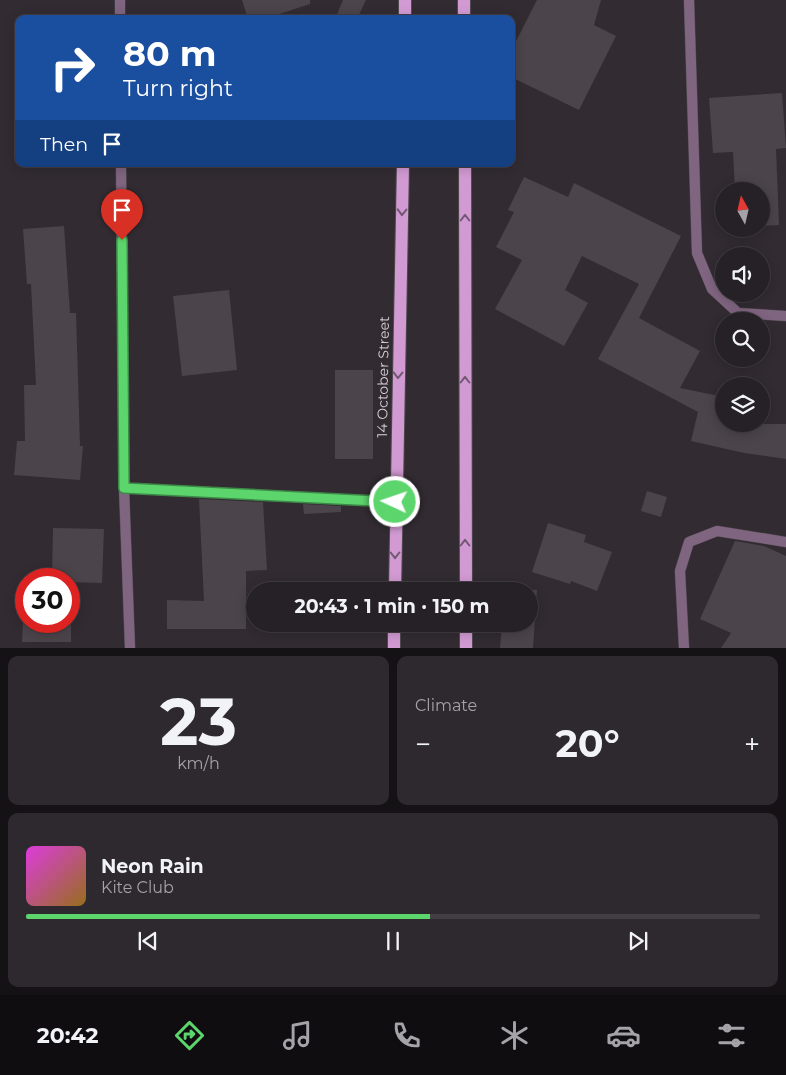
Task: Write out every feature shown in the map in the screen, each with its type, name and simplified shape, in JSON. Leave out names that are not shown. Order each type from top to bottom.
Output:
[{"type":"main road","points":[[405,0],[405,15]]},
{"type":"main road","points":[[464,0],[464,15]]},
{"type":"main road","name":"14 October Street","points":[[394,582],[403,167]]},
{"type":"main road","points":[[465,167],[466,582]]},
{"type":"main road","points":[[394,632],[394,648]]},
{"type":"main road","points":[[466,632],[466,648]]},
{"type":"street","points":[[120,0],[120,15]]},
{"type":"street","points":[[689,0],[697,253],[712,289],[738,313],[786,316]]},
{"type":"street","points":[[121,167],[124,488],[130,648]]},
{"type":"street","points":[[124,488],[395,502]]},
{"type":"street","points":[[684,648],[680,572],[689,542],[717,531],[786,542]]},
{"type":"building","points":[[242,0],[310,0],[310,4],[276,15],[247,15]]},
{"type":"building","points":[[343,0],[366,0],[359,15],[337,15]]},
{"type":"building","points":[[537,0],[601,0],[594,25],[616,36],[579,110],[515,79],[515,43]]},
{"type":"building","points":[[782,93],[786,148],[776,149],[779,225],[770,226],[770,182],[735,182],[733,152],[713,153],[709,98]]},
{"type":"building","points":[[524,177],[568,197],[574,183],[681,236],[639,318],[700,351],[680,388],[715,395],[715,432],[770,432],[770,424],[786,424],[786,459],[744,453],[691,441],[698,412],[598,359],[639,284],[582,256],[565,290],[588,303],[564,346],[495,309],[522,260],[496,247],[514,212],[508,210]]},
{"type":"building","points":[[64,226],[70,313],[76,313],[80,446],[83,446],[80,480],[14,475],[17,441],[25,441],[24,385],[36,385],[31,284],[27,284],[23,229]]},
{"type":"building","points":[[229,290],[237,370],[182,376],[173,296]]},
{"type":"building","points":[[335,370],[373,370],[373,459],[335,459]]},
{"type":"building","points":[[647,491],[667,497],[661,517],[641,511]]},
{"type":"building","points":[[199,499],[263,502],[267,570],[246,571],[246,629],[167,629],[167,600],[204,601]]},
{"type":"building","points":[[303,504],[341,506],[341,512],[304,514]]},
{"type":"building","points":[[548,523],[586,535],[584,542],[612,552],[597,591],[571,581],[570,584],[532,572]]},
{"type":"building","points":[[53,528],[104,529],[102,583],[80,582],[80,568],[52,568]]},
{"type":"building","points":[[735,541],[764,546],[786,556],[786,648],[721,648],[731,633],[700,619]]},
{"type":"building","points":[[501,632],[534,632],[533,648],[500,648]]},
{"type":"building","points":[[22,633],[71,633],[71,642],[22,642]]},
{"type":"route","points":[[122,240],[124,488],[395,502]]}]
